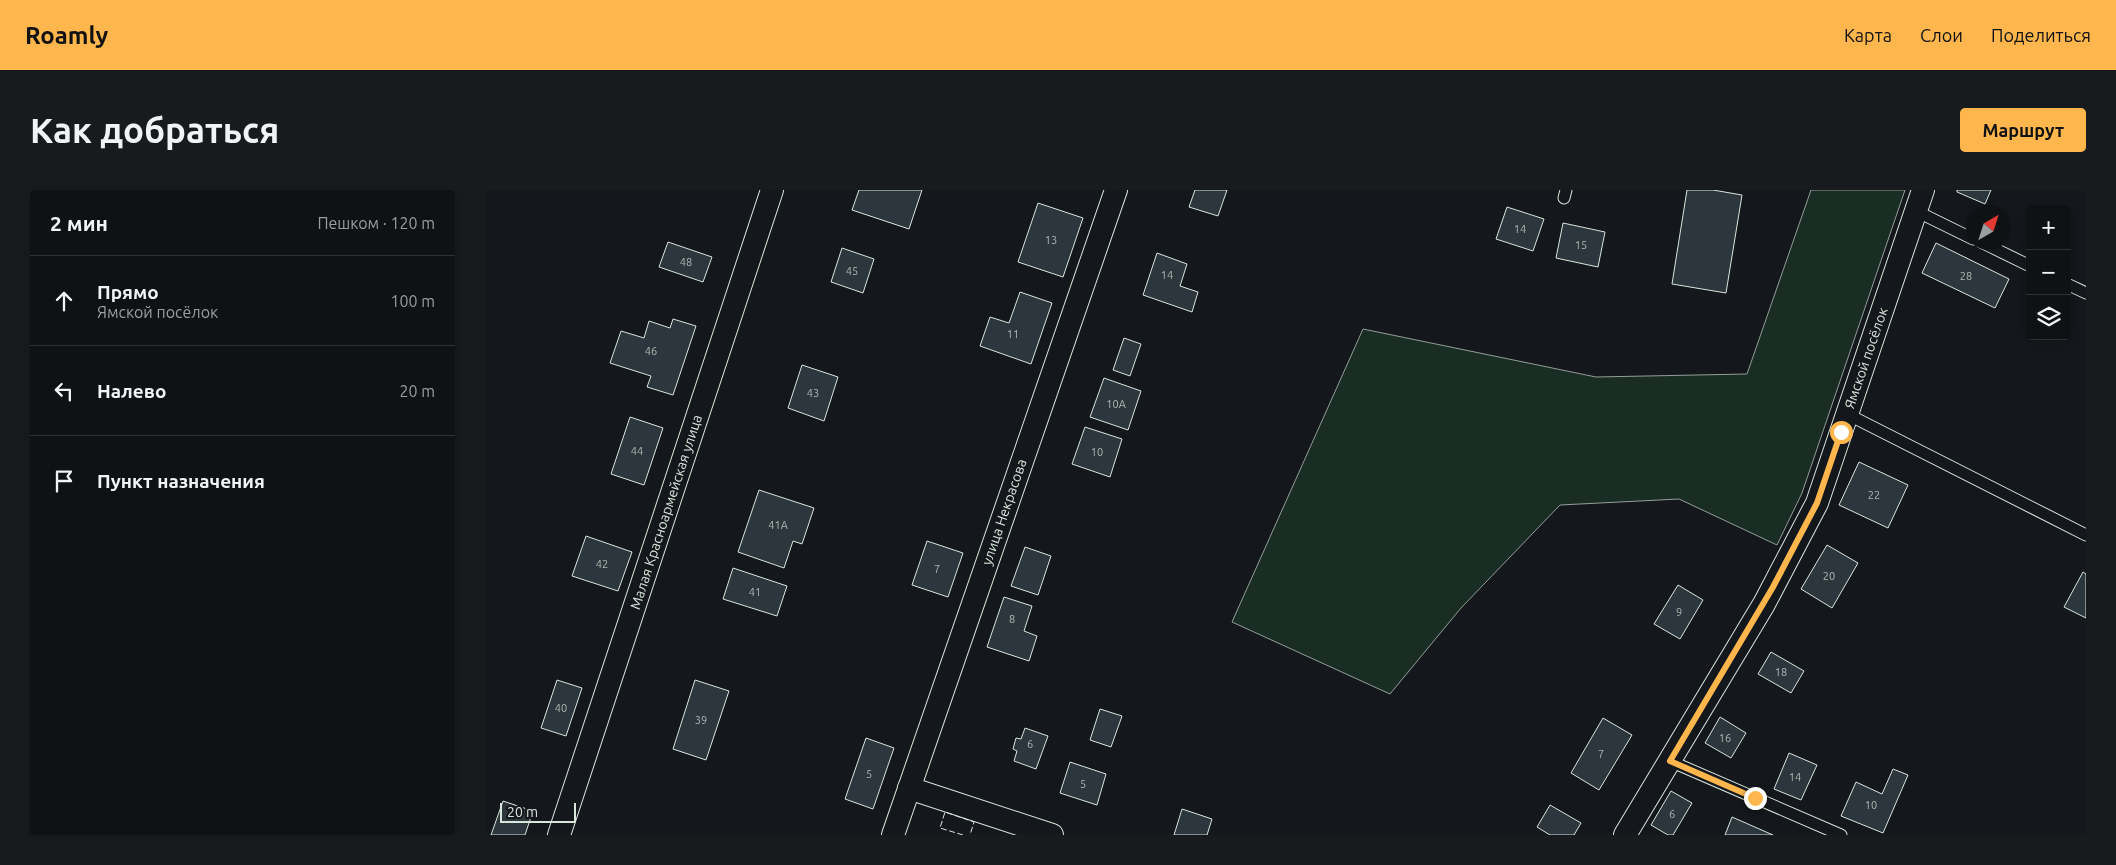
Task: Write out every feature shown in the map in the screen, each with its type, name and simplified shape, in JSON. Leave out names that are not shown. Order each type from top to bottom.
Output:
[{"type":"street","name":"Малая Красноармейская улица","points":[[559,835],[773,190]]},
{"type":"street","name":"улица Некрасова","points":[[893,835],[1116,190]]},
{"type":"street","name":"Ямской посёлок","points":[[1625,835],[1764,604],[1817,503],[1923,190]]},
{"type":"street","points":[[909,788],[1052,835]]},
{"type":"lane","points":[[1916,211],[1966,236]]},
{"type":"lane","points":[[1997,250],[2026,264]]},
{"type":"lane","points":[[2071,286],[2086,293]]},
{"type":"lane","points":[[1847,414],[2086,535]]},
{"type":"lane","points":[[1670,761],[1841,835]]},
{"type":"green space","points":[[1811,190],[1905,190],[1802,493],[1777,545],[1679,499],[1560,505],[1461,608],[1390,694],[1232,622],[1363,329],[1596,377],[1747,374]]},
{"type":"building","points":[[859,190],[922,190],[909,229],[852,210]]},
{"type":"building","points":[[1195,190],[1227,190],[1218,216],[1189,207]]},
{"type":"building","points":[[1687,190],[1713,190],[1742,195],[1726,293],[1672,284]]},
{"type":"building","points":[[1957,190],[1991,190],[1985,204],[1957,192]]},
{"type":"building","points":[[1038,203],[1083,218],[1063,277],[1018,262]]},
{"type":"building","points":[[1507,207],[1544,219],[1533,251],[1496,239]]},
{"type":"building","points":[[1563,223],[1605,232],[1598,267],[1556,258]]},
{"type":"building","points":[[668,242],[712,257],[703,282],[659,267]]},
{"type":"building","points":[[1936,243],[2009,279],[1995,308],[1922,273]]},
{"type":"building","points":[[842,248],[874,259],[863,293],[831,282]]},
{"type":"building","points":[[1157,253],[1187,264],[1180,286],[1198,292],[1192,312],[1143,295]]},
{"type":"building","points":[[1020,292],[1052,303],[1031,364],[980,346],[990,317],[1009,323]]},
{"type":"building","points":[[673,319],[696,326],[673,395],[647,387],[651,376],[610,363],[621,331],[644,338],[649,321],[670,328]]},
{"type":"building","points":[[1124,338],[1141,344],[1130,376],[1113,370]]},
{"type":"building","points":[[802,365],[838,377],[824,421],[788,408]]},
{"type":"building","points":[[1104,378],[1141,391],[1128,430],[1090,417]]},
{"type":"building","points":[[630,417],[663,428],[644,485],[611,474]]},
{"type":"building","points":[[1085,427],[1122,439],[1110,477],[1072,464]]},
{"type":"building","points":[[1859,462],[1908,485],[1888,528],[1839,505]]},
{"type":"building","points":[[759,490],[814,508],[802,544],[793,541],[784,568],[738,552]]},
{"type":"building","points":[[586,536],[632,552],[618,591],[572,576]]},
{"type":"building","points":[[927,541],[963,553],[948,597],[912,585]]},
{"type":"building","points":[[1827,545],[1858,563],[1832,608],[1801,589]]},
{"type":"building","points":[[1025,547],[1051,556],[1038,595],[1011,586]]},
{"type":"building","points":[[733,568],[787,586],[777,616],[723,599]]},
{"type":"building","points":[[2083,572],[2086,574],[2086,618],[2064,607]]},
{"type":"building","points":[[1678,585],[1703,600],[1680,639],[1654,624]]},
{"type":"building","points":[[1004,597],[1032,606],[1024,631],[1037,636],[1029,661],[987,647]]},
{"type":"building","points":[[1771,652],[1804,671],[1791,693],[1758,674]]},
{"type":"building","points":[[557,680],[582,688],[566,736],[541,728]]},
{"type":"building","points":[[695,680],[729,691],[706,760],[673,749]]},
{"type":"building","points":[[1100,709],[1122,716],[1111,747],[1090,740]]},
{"type":"building","points":[[1720,717],[1746,733],[1731,758],[1705,743]]},
{"type":"building","points":[[1603,718],[1632,735],[1599,790],[1571,773]]},
{"type":"building","points":[[1025,728],[1048,736],[1036,769],[1014,761],[1017,751],[1013,749],[1016,738],[1021,739]]},
{"type":"building","points":[[866,738],[894,748],[873,809],[845,799]]},
{"type":"building","points":[[1789,753],[1817,765],[1801,800],[1774,789]]},
{"type":"building","points":[[1070,762],[1106,774],[1097,805],[1060,793]]},
{"type":"building","points":[[1893,769],[1908,775],[1883,833],[1841,816],[1856,782],[1882,794]]},
{"type":"building","points":[[1671,791],[1692,803],[1673,835],[1668,835],[1651,825]]},
{"type":"building","points":[[503,801],[533,811],[525,835],[491,835]]},
{"type":"building","points":[[1550,805],[1581,823],[1574,835],[1550,835],[1537,827]]},
{"type":"building","points":[[1182,809],[1212,819],[1207,835],[1174,835]]},
{"type":"building","points":[[1732,817],[1773,835],[1725,835]]},
{"type":"fence","points":[[963,835],[940,828],[945,812],[974,822],[970,835]]},
{"type":"route","points":[[1755,798],[1670,761],[1764,604],[1817,503],[1841,432]]}]
